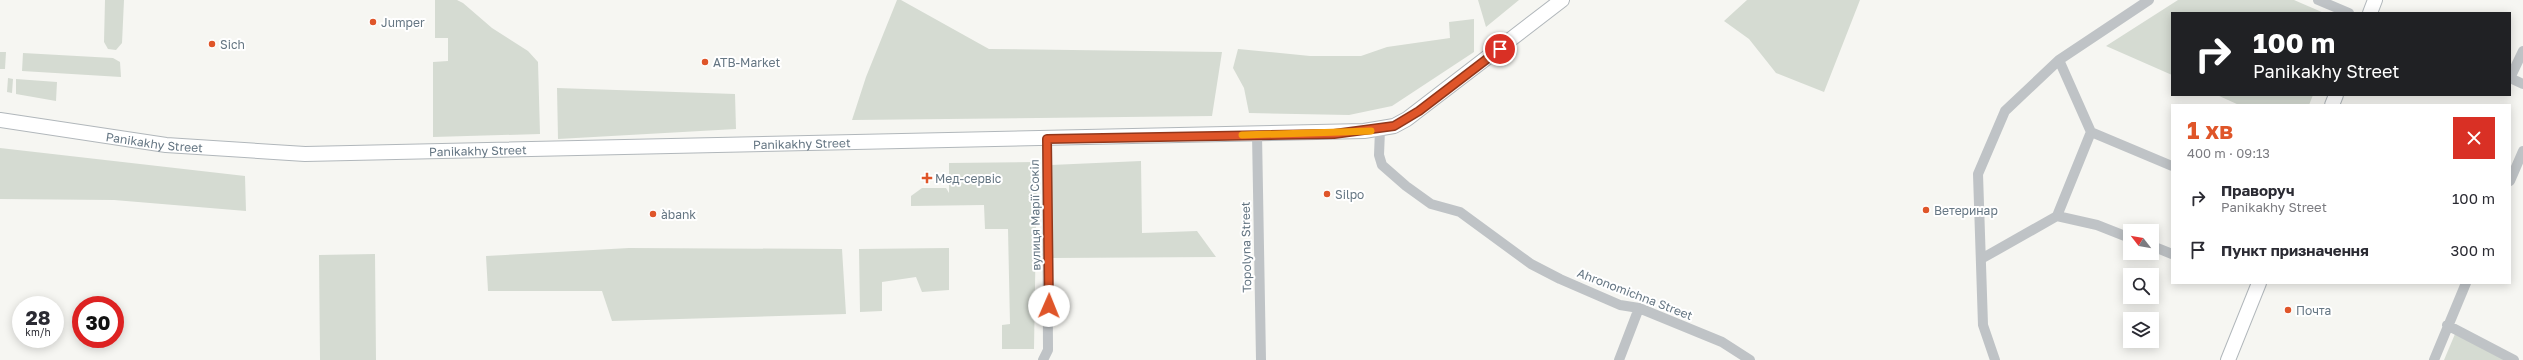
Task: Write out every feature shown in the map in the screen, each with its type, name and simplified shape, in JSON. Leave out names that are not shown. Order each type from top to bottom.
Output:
[{"type":"street","name":"Panikakhy Street","points":[[0,120],[166,145],[293,154],[1257,134],[1334,134],[1380,130],[1407,119],[1562,0]]},
{"type":"street","points":[[1995,360],[1983,326],[1978,174],[2006,111],[2059,60],[2149,0]]},
{"type":"street","points":[[2318,0],[2347,12]]},
{"type":"street","points":[[2370,12],[2375,0]]},
{"type":"street","points":[[2511,76],[2523,51]]},
{"type":"street","points":[[2059,60],[2091,132],[2171,166]]},
{"type":"street","points":[[2511,78],[2523,84]]},
{"type":"street","name":"Ahronomichna Street","points":[[1380,130],[1379,155],[1382,165],[1423,198],[1440,208],[1460,212],[1531,264],[1620,305],[1639,308],[1722,342],[1750,360]]},
{"type":"street","points":[[1981,259],[2057,216],[2091,132]]},
{"type":"street","name":"Topolyna Street","points":[[1257,134],[1261,360]]},
{"type":"street","name":"вулиця Марії Сокіл","points":[[1043,360],[1048,350],[1047,139]]},
{"type":"street","points":[[2511,179],[2523,151]]},
{"type":"street","points":[[2057,216],[2096,225],[2123,235]]},
{"type":"street","points":[[2159,249],[2171,254]]},
{"type":"street","points":[[2228,360],[2260,284]]},
{"type":"street","points":[[2434,360],[2447,325],[2466,284]]},
{"type":"street","points":[[1619,360],[1639,308]]},
{"type":"street","points":[[2447,325],[2514,360]]},
{"type":"shaded area","points":[[105,0],[124,0],[122,43],[116,50],[108,49],[104,42]]},
{"type":"shaded area","points":[[435,0],[457,0],[463,3],[492,28],[528,51],[538,62],[540,134],[433,137],[433,62],[448,61],[448,38],[435,38]]},
{"type":"shaded area","points":[[897,0],[901,0],[989,49],[1222,52],[1212,116],[852,120],[866,77]]},
{"type":"shaded area","points":[[1478,0],[1519,0],[1486,27]]},
{"type":"shaded area","points":[[1747,0],[1860,0],[1824,92],[1776,73],[1749,39],[1724,21]]},
{"type":"shaded area","points":[[2178,0],[2294,0],[2322,12],[2171,12],[2171,75],[2106,46]]},
{"type":"shaded area","points":[[1474,19],[1474,52],[1392,106],[1349,115],[1249,113],[1244,88],[1233,68],[1238,49],[1310,56],[1361,56],[1387,47],[1450,38],[1449,22]]},
{"type":"shaded area","points":[[0,52],[6,52],[5,69],[0,69]]},
{"type":"shaded area","points":[[23,53],[113,58],[120,62],[121,77],[22,71]]},
{"type":"shaded area","points":[[8,78],[13,79],[12,93],[7,92]]},
{"type":"shaded area","points":[[16,79],[57,82],[56,101],[16,94]]},
{"type":"shaded area","points":[[557,88],[735,94],[736,129],[558,139]]},
{"type":"shaded area","points":[[2219,96],[2313,96],[2309,104],[2237,104]]},
{"type":"shaded area","points":[[0,148],[245,176],[246,211],[114,200],[0,199]]},
{"type":"shaded area","points":[[1141,161],[1142,233],[1197,231],[1216,257],[1053,258],[1051,165]]},
{"type":"shaded area","points":[[1037,162],[1034,349],[1002,349],[1002,325],[1010,324],[1008,229],[985,229],[984,205],[911,206],[911,196],[922,188],[946,188],[949,193],[949,163]]},
{"type":"shaded area","points":[[629,248],[842,249],[846,314],[612,321],[602,291],[488,291],[486,256]]},
{"type":"shaded area","points":[[949,248],[949,290],[922,292],[916,277],[882,282],[882,311],[860,312],[859,249]]},
{"type":"shaded area","points":[[375,254],[376,360],[320,360],[319,255]]},
{"type":"shaded area","points":[[2455,334],[2505,360],[2444,360]]},
{"type":"slow traffic","points":[[1242,135],[1334,134],[1371,131]]},
{"type":"place","name":"Jumper","points":[[373,22]]},
{"type":"place","name":"Sich","points":[[212,44]]},
{"type":"place","name":"ATB-Market","points":[[705,62]]},
{"type":"place","name":"Мед-сервіс","points":[[927,178]]},
{"type":"place","name":"Silpo","points":[[1327,194]]},
{"type":"place","name":"Ветеринар","points":[[1926,210]]},
{"type":"place","name":"àbank","points":[[653,214]]},
{"type":"place","name":"Почта","points":[[2288,310]]},
{"type":"route","points":[[1049,306],[1047,139],[1257,134],[1334,134],[1380,130],[1394,126],[1407,119],[1500,49]]}]
